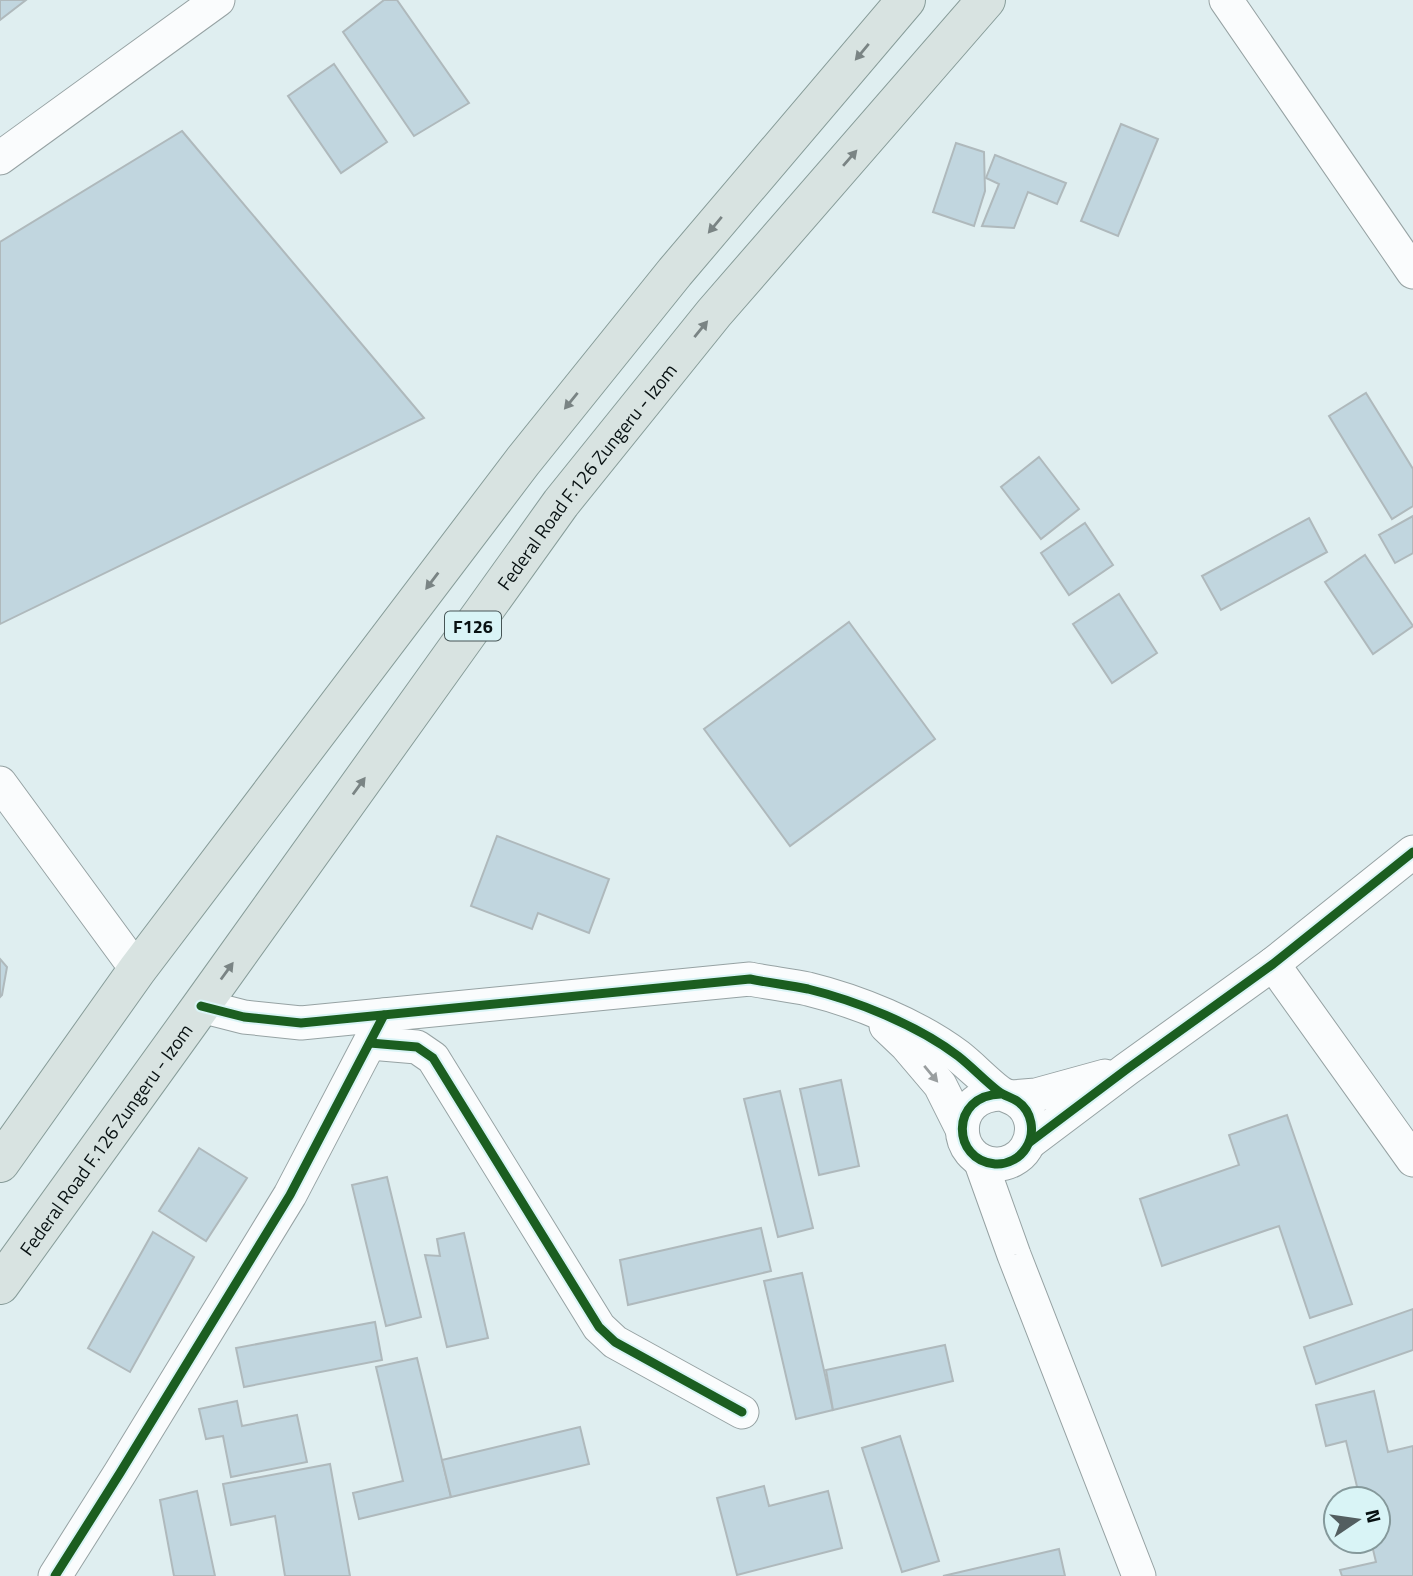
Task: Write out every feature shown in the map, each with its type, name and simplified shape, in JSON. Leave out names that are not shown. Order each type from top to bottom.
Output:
[{"type":"main road","name":"F126","points":[[0,1163],[138,970],[523,461],[675,272],[906,0]]},
{"type":"main road","name":"Federal Road F.126 Zungeru - Izom","points":[[0,1284],[561,503],[714,313],[986,0]]},
{"type":"street","points":[[0,158],[218,0]]},
{"type":"street","points":[[1226,0],[1413,272]]},
{"type":"street","points":[[0,783],[138,970]]},
{"type":"street","points":[[1127,1069],[1036,1095],[992,1094],[982,1097],[967,1110],[963,1119],[964,1141],[980,1160],[993,1164],[1006,1163],[1127,1069],[1273,964],[1413,852]]},
{"type":"street","points":[[1273,964],[1413,1160]]},
{"type":"street","points":[[201,1006],[244,1017],[377,1029],[750,979],[808,989],[867,1008],[908,1026],[957,1055],[1006,1096],[1021,1103],[1031,1121],[1032,1131],[1010,1184],[1009,1209],[1014,1255]]},
{"type":"street","points":[[867,1008],[906,1045],[940,1085],[962,1129]]},
{"type":"street","points":[[377,1029],[417,1047],[433,1058],[599,1326],[614,1342],[742,1412]]},
{"type":"street","points":[[55,1576],[290,1195],[377,1029]]},
{"type":"street","points":[[980,1160],[1014,1255],[1139,1576]]},
{"type":"building","points":[[0,0],[26,0],[0,20]]},
{"type":"building","points":[[384,0],[397,0],[469,103],[414,136],[343,32]]},
{"type":"building","points":[[334,64],[387,142],[341,173],[288,96]]},
{"type":"building","points":[[1121,124],[1158,139],[1118,236],[1081,221]]},
{"type":"building","points":[[182,131],[424,418],[0,624],[0,242]]},
{"type":"building","points":[[956,143],[984,152],[985,191],[974,226],[933,212]]},
{"type":"building","points":[[995,155],[1066,183],[1057,204],[1028,192],[1014,228],[982,226],[999,184],[986,178]]},
{"type":"building","points":[[1366,393],[1413,469],[1413,506],[1392,519],[1329,416]]},
{"type":"building","points":[[1039,457],[1079,509],[1041,539],[1001,487]]},
{"type":"building","points":[[1413,516],[1413,553],[1395,563],[1379,535]]},
{"type":"building","points":[[1309,518],[1327,552],[1221,610],[1202,576]]},
{"type":"building","points":[[1085,523],[1113,565],[1069,595],[1041,553]]},
{"type":"building","points":[[1365,555],[1413,626],[1373,654],[1325,582]]},
{"type":"building","points":[[1119,594],[1157,653],[1112,683],[1073,624]]},
{"type":"building","points":[[849,622],[935,739],[790,846],[704,729]]},
{"type":"building","points":[[497,836],[609,879],[589,933],[538,913],[532,929],[471,906]]},
{"type":"building","points":[[0,959],[7,967],[0,997]]},
{"type":"building","points":[[841,1080],[859,1166],[819,1175],[800,1089]]},
{"type":"building","points":[[780,1091],[813,1228],[778,1237],[744,1099]]},
{"type":"building","points":[[1287,1115],[1352,1304],[1310,1318],[1279,1226],[1162,1266],[1140,1199],[1239,1165],[1229,1135]]},
{"type":"building","points":[[199,1148],[247,1178],[206,1241],[159,1211]]},
{"type":"building","points":[[387,1177],[421,1317],[386,1326],[352,1185]]},
{"type":"building","points":[[761,1228],[771,1271],[628,1305],[620,1260]]},
{"type":"building","points":[[153,1232],[194,1257],[130,1372],[88,1348]]},
{"type":"building","points":[[464,1233],[488,1338],[447,1347],[425,1255],[440,1256],[437,1239]]},
{"type":"building","points":[[802,1273],[833,1410],[796,1419],[764,1281]]},
{"type":"building","points":[[1413,1309],[1413,1350],[1316,1384],[1304,1347]]},
{"type":"building","points":[[375,1322],[382,1360],[244,1387],[236,1348]]},
{"type":"building","points":[[945,1345],[953,1381],[833,1410],[826,1370]]},
{"type":"building","points":[[417,1358],[451,1497],[359,1519],[353,1493],[403,1481],[376,1367]]},
{"type":"building","points":[[1374,1391],[1388,1452],[1413,1446],[1413,1576],[1342,1576],[1340,1570],[1376,1562],[1374,1555],[1392,1555],[1392,1485],[1357,1485],[1346,1441],[1326,1446],[1316,1405]]},
{"type":"building","points":[[237,1401],[242,1426],[297,1415],[307,1462],[231,1477],[223,1436],[206,1439],[199,1409]]},
{"type":"building","points":[[580,1427],[589,1464],[451,1497],[442,1460]]},
{"type":"building","points":[[900,1436],[939,1561],[902,1572],[862,1448]]},
{"type":"building","points":[[330,1464],[350,1576],[285,1576],[275,1516],[231,1525],[223,1484]]},
{"type":"building","points":[[764,1486],[769,1506],[828,1491],[842,1548],[737,1575],[717,1498]]},
{"type":"building","points":[[197,1491],[215,1576],[174,1576],[160,1500]]},
{"type":"building","points":[[1059,1549],[1065,1576],[943,1576]]},
{"type":"cycle path","points":[[1030,1142],[1273,964],[1413,852]]},
{"type":"cycle path","points":[[201,1006],[244,1017],[301,1023],[750,979],[808,989],[866,1007],[924,1034],[958,1056],[998,1091],[1022,1105],[1029,1116],[1032,1129],[1026,1148],[1013,1160],[995,1164],[981,1160],[970,1152],[964,1141],[962,1128],[972,1105],[984,1097],[1001,1094]]},
{"type":"cycle path","points":[[55,1576],[290,1195],[384,1015]]},
{"type":"cycle path","points":[[370,1043],[417,1047],[433,1058],[599,1327],[615,1342],[742,1412]]}]
